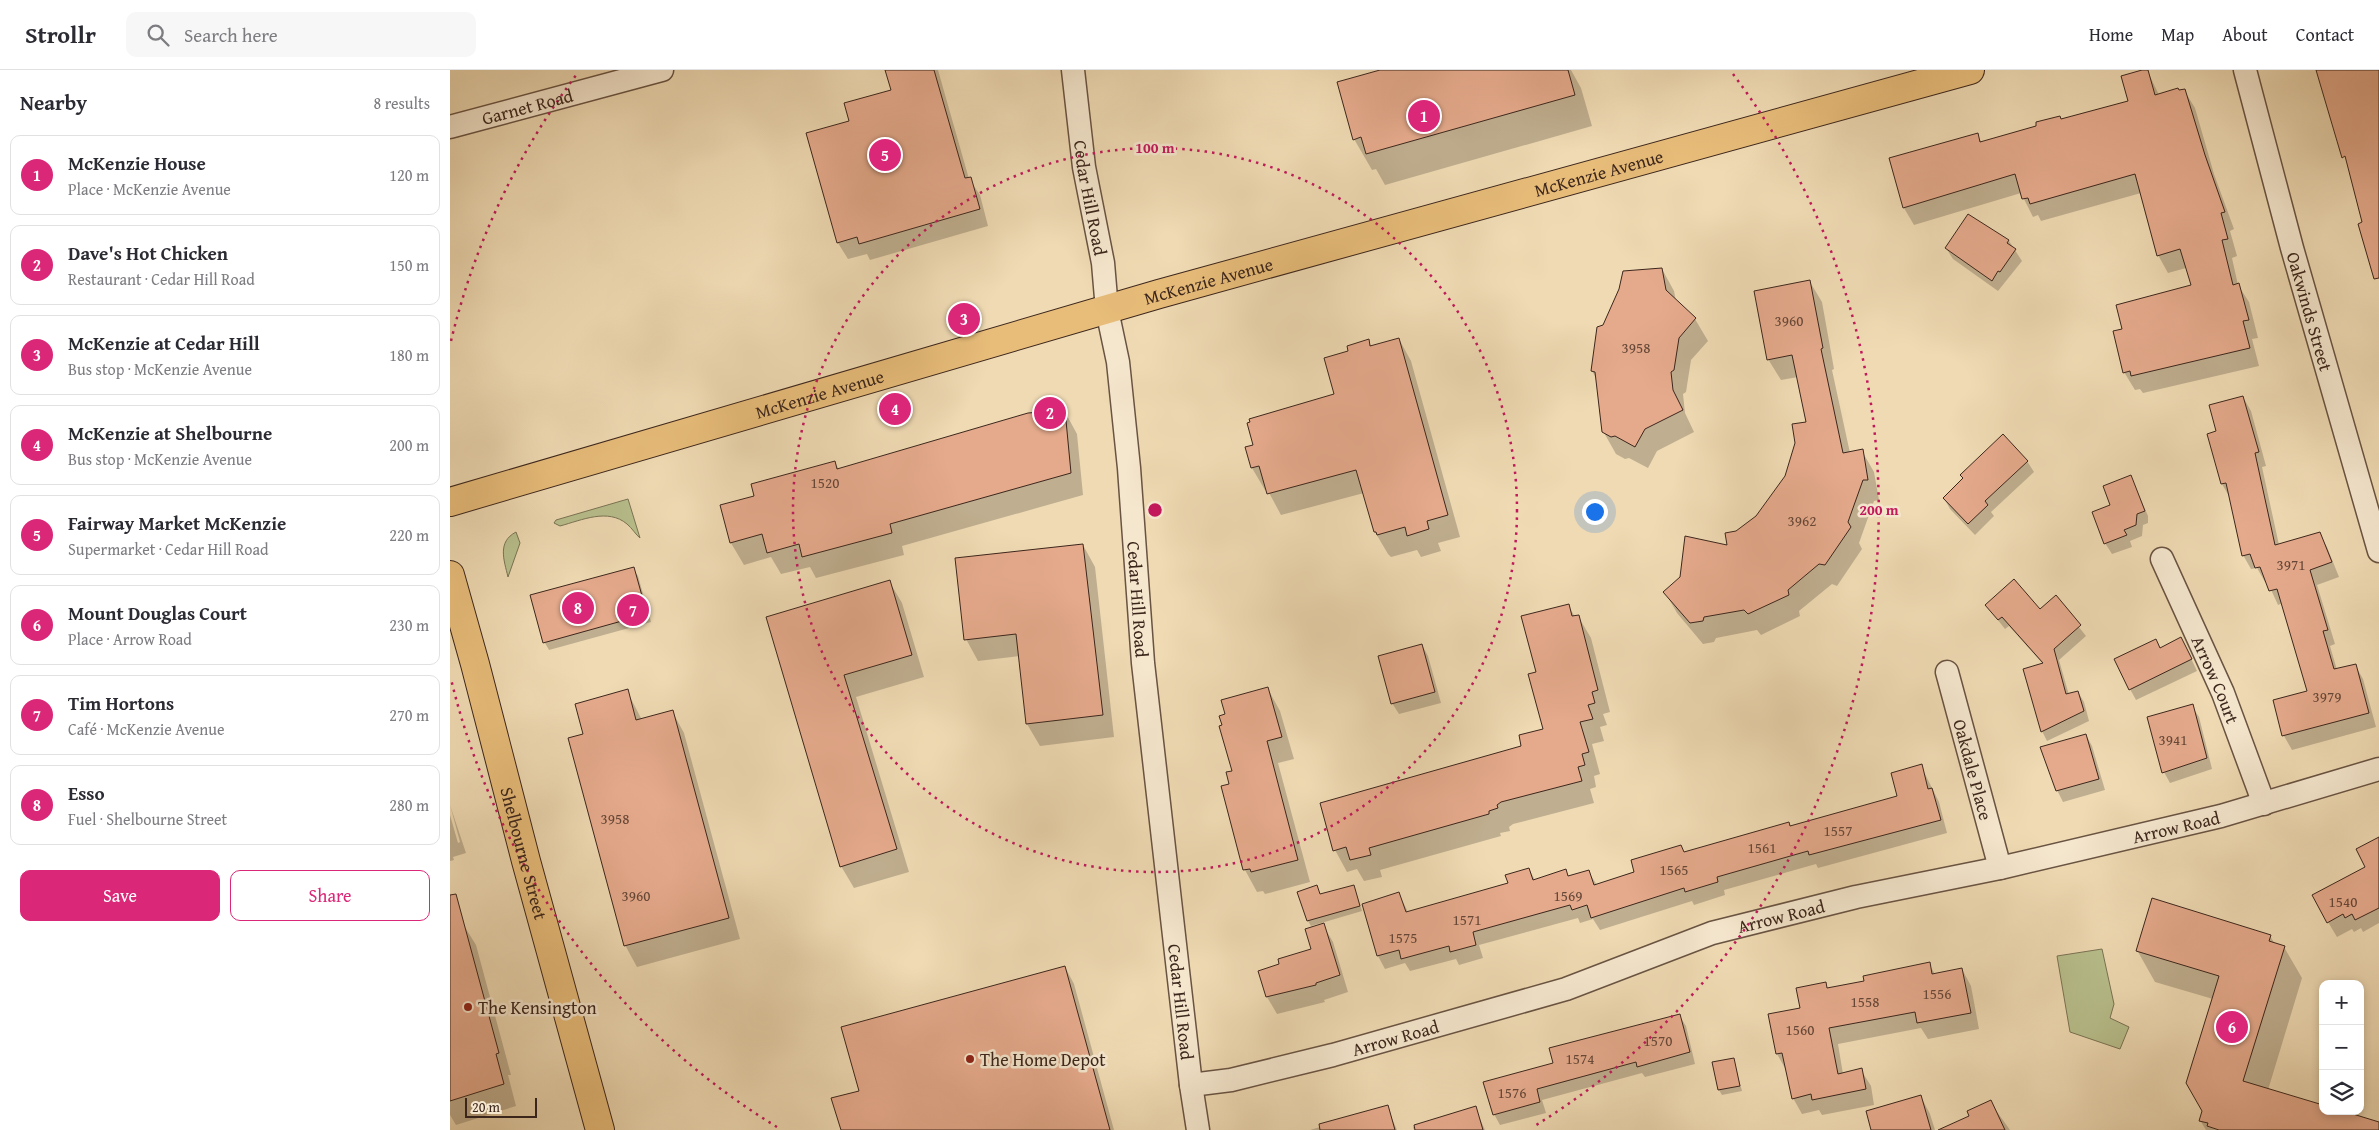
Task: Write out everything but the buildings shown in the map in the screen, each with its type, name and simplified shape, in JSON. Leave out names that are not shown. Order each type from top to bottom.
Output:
[{"type":"main road","name":"McKenzie Avenue","points":[[450,502],[1305,253],[1970,70]]},
{"type":"main road","name":"Shelbourne Street","points":[[450,575],[476,664],[526,861],[600,1130]]},
{"type":"street","name":"Garnet Road","points":[[450,127],[662,70]]},
{"type":"street","name":"Cedar Hill Road","points":[[1073,70],[1084,167],[1118,362],[1129,468],[1143,663],[1191,1085],[1198,1130]]},
{"type":"street","name":"Oakwinds Street","points":[[2245,70],[2292,248],[2379,551]]},
{"type":"street","name":"Arrow Court","points":[[2162,560],[2222,693],[2264,804]]},
{"type":"street","name":"Oakdale Place","points":[[1947,672],[2000,868]]},
{"type":"street","name":"Arrow Road","points":[[1191,1085],[1232,1080],[1333,1055],[1566,988],[1712,933],[1856,897],[2000,868],[2264,804],[2379,769]]},
{"type":"green space","points":[[628,499],[640,538],[627,524],[620,519],[612,517],[595,517],[560,526],[554,523],[556,520]]},
{"type":"green space","points":[[516,532],[520,543],[508,577],[503,552],[504,546],[510,536]]},
{"type":"green space","points":[[2102,949],[2114,1004],[2110,1018],[2129,1027],[2120,1049],[2070,1032],[2057,956]]},
{"type":"place","name":"McKenzie House","points":[[1424,116]]},
{"type":"place","name":"Fairway Market McKenzie","points":[[885,155]]},
{"type":"place","name":"McKenzie at Cedar Hill","points":[[964,319]]},
{"type":"place","name":"McKenzie at Shelbourne","points":[[895,409]]},
{"type":"place","name":"Dave's Hot Chicken","points":[[1050,413]]},
{"type":"place","name":"Esso","points":[[578,608]]},
{"type":"place","name":"Tim Hortons","points":[[633,610]]},
{"type":"place","name":"The Kensington","points":[[468,1007]]},
{"type":"place","name":"Mount Douglas Court","points":[[2232,1027]]},
{"type":"place","name":"The Home Depot","points":[[970,1059]]}]
